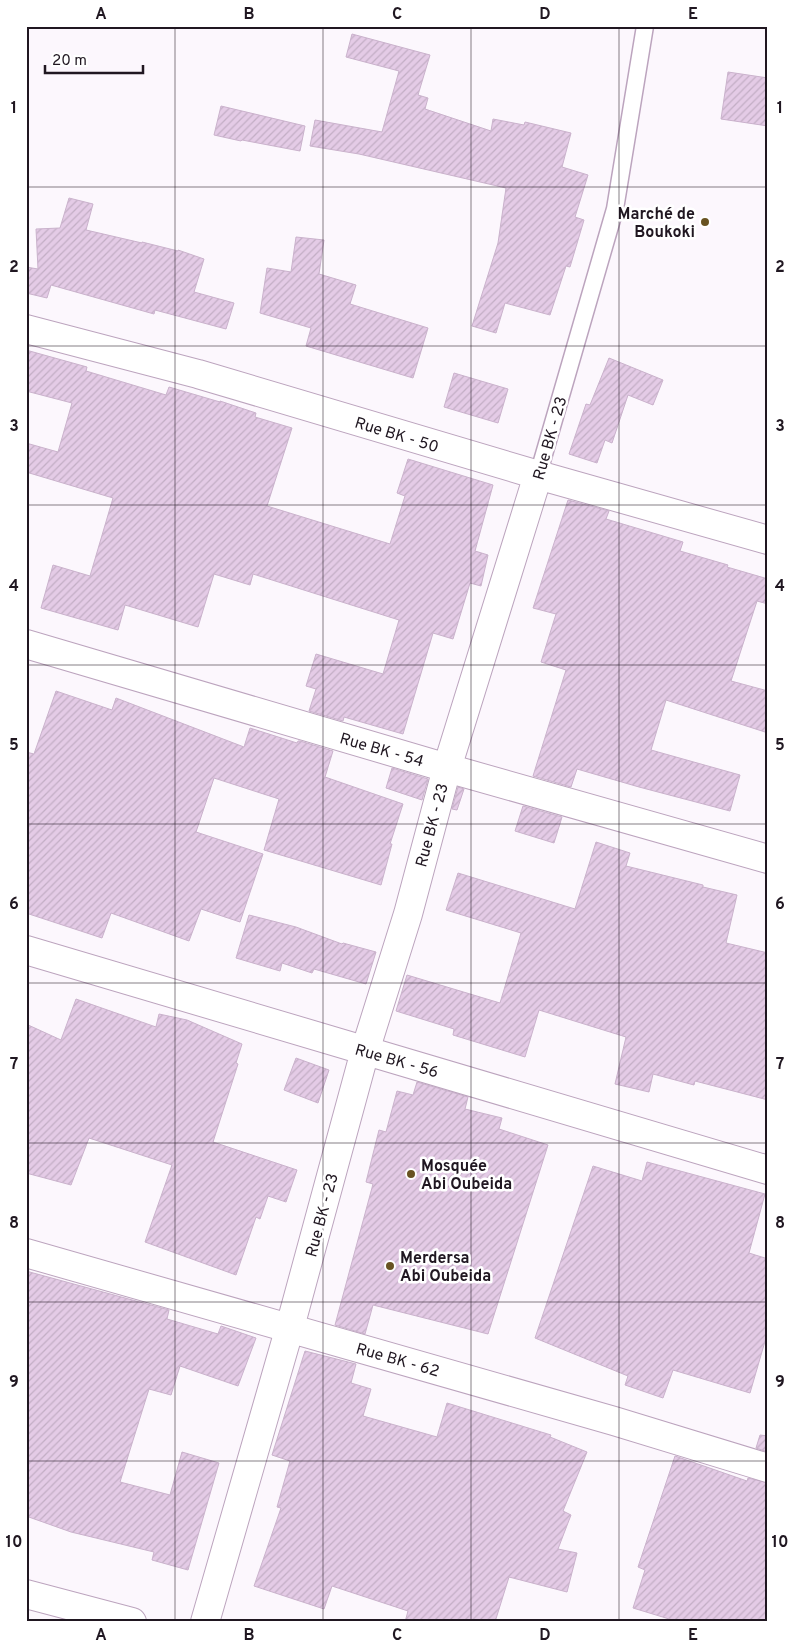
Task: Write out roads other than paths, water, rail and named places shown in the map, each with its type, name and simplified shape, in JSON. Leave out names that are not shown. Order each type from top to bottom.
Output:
[{"type":"street","name":"Rue BK - 50","points":[[26,329],[198,374],[538,475],[768,540]]},
{"type":"street","name":"Rue BK - 23","points":[[205,1622],[290,1328],[365,1051],[408,914],[447,768],[538,475]]},
{"type":"street","name":"Rue BK - 54","points":[[26,644],[447,768],[768,859]]},
{"type":"street","name":"Rue BK - 56","points":[[26,950],[768,1170]]},
{"type":"street","name":"Rue BK - 62","points":[[26,1253],[614,1421],[768,1468]]},
{"type":"street","points":[[26,1594],[132,1622]]},
{"type":"lane","name":"Rue BK - 23","points":[[538,475],[615,209],[645,26]]},
{"type":"place","name":"Marché de Boukoki","points":[[705,222]]},
{"type":"place","name":"Mosquée Abi Oubeida","points":[[411,1174]]},
{"type":"place","name":"Merdersa Abi Oubeida","points":[[390,1266]]}]
